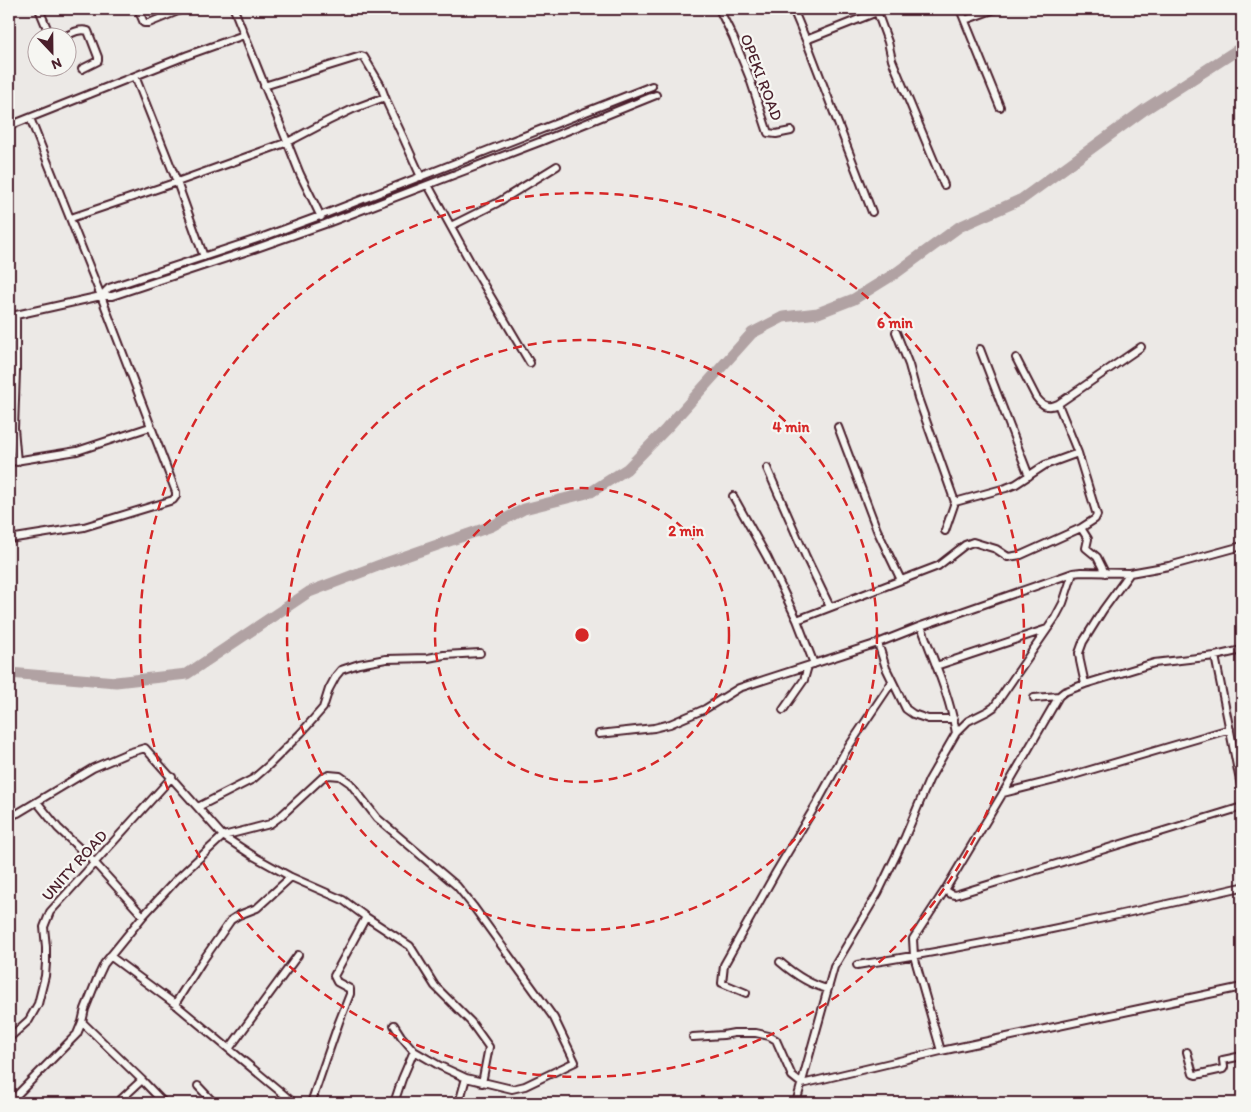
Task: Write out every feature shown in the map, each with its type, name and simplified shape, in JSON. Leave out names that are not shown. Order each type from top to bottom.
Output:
[{"type":"street","points":[[39,9],[47,28]]},
{"type":"street","points":[[138,9],[144,23],[149,23],[182,9]]},
{"type":"street","points":[[234,9],[300,174],[325,224]]},
{"type":"street","name":"OPEKI ROAD","points":[[720,9],[749,76],[768,133],[776,134],[791,131]]},
{"type":"street","points":[[793,9],[872,212]]},
{"type":"street","points":[[960,9],[1000,107]]},
{"type":"street","points":[[965,20],[995,9]]},
{"type":"street","points":[[806,40],[876,10],[888,42],[892,60],[944,185]]},
{"type":"street","points":[[78,31],[88,31],[98,57],[98,61],[82,69]]},
{"type":"street","points":[[9,126],[188,55],[244,35]]},
{"type":"street","points":[[264,86],[361,56],[364,57],[380,84],[421,177]]},
{"type":"street","points":[[135,76],[204,256]]},
{"type":"street","points":[[101,296],[109,288],[320,216],[652,86]]},
{"type":"street","points":[[17,462],[14,428],[16,371],[12,315],[101,296],[112,296],[254,250],[428,185],[656,95]]},
{"type":"street","points":[[71,218],[288,142],[328,121],[385,97]]},
{"type":"street","points":[[9,538],[84,527],[173,500],[176,496],[71,218],[30,118]]},
{"type":"street","points":[[451,226],[497,203],[557,166]]},
{"type":"street","points":[[428,185],[472,265],[530,363]]},
{"type":"street","points":[[896,332],[955,502],[945,531]]},
{"type":"street","points":[[1016,358],[1040,402],[1045,406],[1052,407],[1141,347]]},
{"type":"street","points":[[980,349],[1029,476]]},
{"type":"street","points":[[797,620],[938,566],[965,545],[973,542],[996,549],[1008,557],[1021,555],[1081,528],[1095,519],[1097,516],[1078,453],[1058,404]]},
{"type":"street","points":[[838,426],[877,530],[901,580]]},
{"type":"street","points":[[9,462],[77,451],[150,427]]},
{"type":"street","points":[[955,502],[1006,488],[1016,484],[1045,464],[1078,453]]},
{"type":"street","points":[[767,468],[830,607]]},
{"type":"street","points":[[733,496],[767,557],[797,620],[811,665],[804,680],[783,710]]},
{"type":"street","points":[[1081,528],[1088,539],[1086,548],[1097,557],[1105,573]]},
{"type":"street","points":[[599,734],[654,728],[670,724],[705,709],[739,688],[878,643],[921,626],[1073,574],[1081,572],[1130,573],[1169,566],[1242,546]]},
{"type":"street","points":[[1085,684],[1079,653],[1083,642],[1102,610],[1130,573]]},
{"type":"street","points":[[796,1103],[834,967],[878,893],[929,780],[956,733],[968,721],[994,707],[1063,603],[1073,574]]},
{"type":"street","points":[[921,626],[954,719],[956,733]]},
{"type":"street","points":[[936,666],[1047,629]]},
{"type":"street","points":[[878,643],[886,668],[906,709],[913,714],[928,719],[954,719]]},
{"type":"street","points":[[941,1051],[914,956],[914,939],[1003,793],[1059,696],[1064,692],[1085,684],[1154,663],[1214,656],[1242,650]]},
{"type":"street","points":[[198,807],[253,779],[268,766],[324,708],[329,689],[341,670],[359,664],[386,659],[428,658],[480,653]]},
{"type":"street","points":[[1214,656],[1242,791]]},
{"type":"street","points":[[746,993],[722,983],[724,965],[845,752],[892,682]]},
{"type":"street","points":[[1034,698],[1059,696]]},
{"type":"street","points":[[1003,793],[1063,778],[1230,730]]},
{"type":"street","points":[[9,816],[18,813],[93,768],[145,748],[223,836],[291,877],[343,900],[410,946],[435,986],[471,1022],[489,1048],[482,1083]]},
{"type":"street","points":[[9,1103],[76,1034],[104,964],[143,916],[178,878],[223,836],[270,824],[322,778],[329,775],[340,776],[350,783],[377,818],[457,886],[554,1018],[575,1062],[526,1086],[512,1089],[482,1083],[466,1078],[414,1052],[394,1025]]},
{"type":"street","name":"UNITY ROAD","points":[[9,1038],[29,1020],[38,1004],[45,976],[46,947],[44,927],[50,912],[172,777]]},
{"type":"street","points":[[37,802],[58,828],[94,862],[143,916]]},
{"type":"street","points":[[945,890],[955,895],[1242,807]]},
{"type":"street","points":[[175,1004],[231,920],[257,908],[291,877]]},
{"type":"street","points":[[857,965],[914,956],[1056,928],[1242,887]]},
{"type":"street","points":[[311,1103],[350,994],[350,989],[337,982],[334,976],[366,917]]},
{"type":"street","points":[[229,1049],[298,955]]},
{"type":"street","points":[[110,956],[175,1004],[294,1103]]},
{"type":"street","points":[[780,962],[794,975],[828,989]]},
{"type":"street","points":[[802,1084],[941,1051],[1242,987]]},
{"type":"street","points":[[82,1022],[164,1103]]},
{"type":"street","points":[[694,1037],[734,1033],[756,1033],[769,1036],[776,1040],[792,1076],[802,1084]]},
{"type":"street","points":[[394,1103],[414,1052]]},
{"type":"street","points":[[1186,1052],[1193,1074],[1196,1075],[1223,1069],[1223,1060],[1242,1056]]},
{"type":"street","points":[[459,1103],[466,1078]]},
{"type":"street","points":[[117,1103],[142,1080]]},
{"type":"street","points":[[198,1086],[214,1103]]},
{"type":"waterway","points":[[9,673],[116,682],[187,674],[309,592],[492,526],[524,509],[591,492],[627,469],[666,429],[752,333],[783,317],[818,313],[854,299],[896,273],[959,227],[1022,199],[1144,110],[1242,47]]}]
